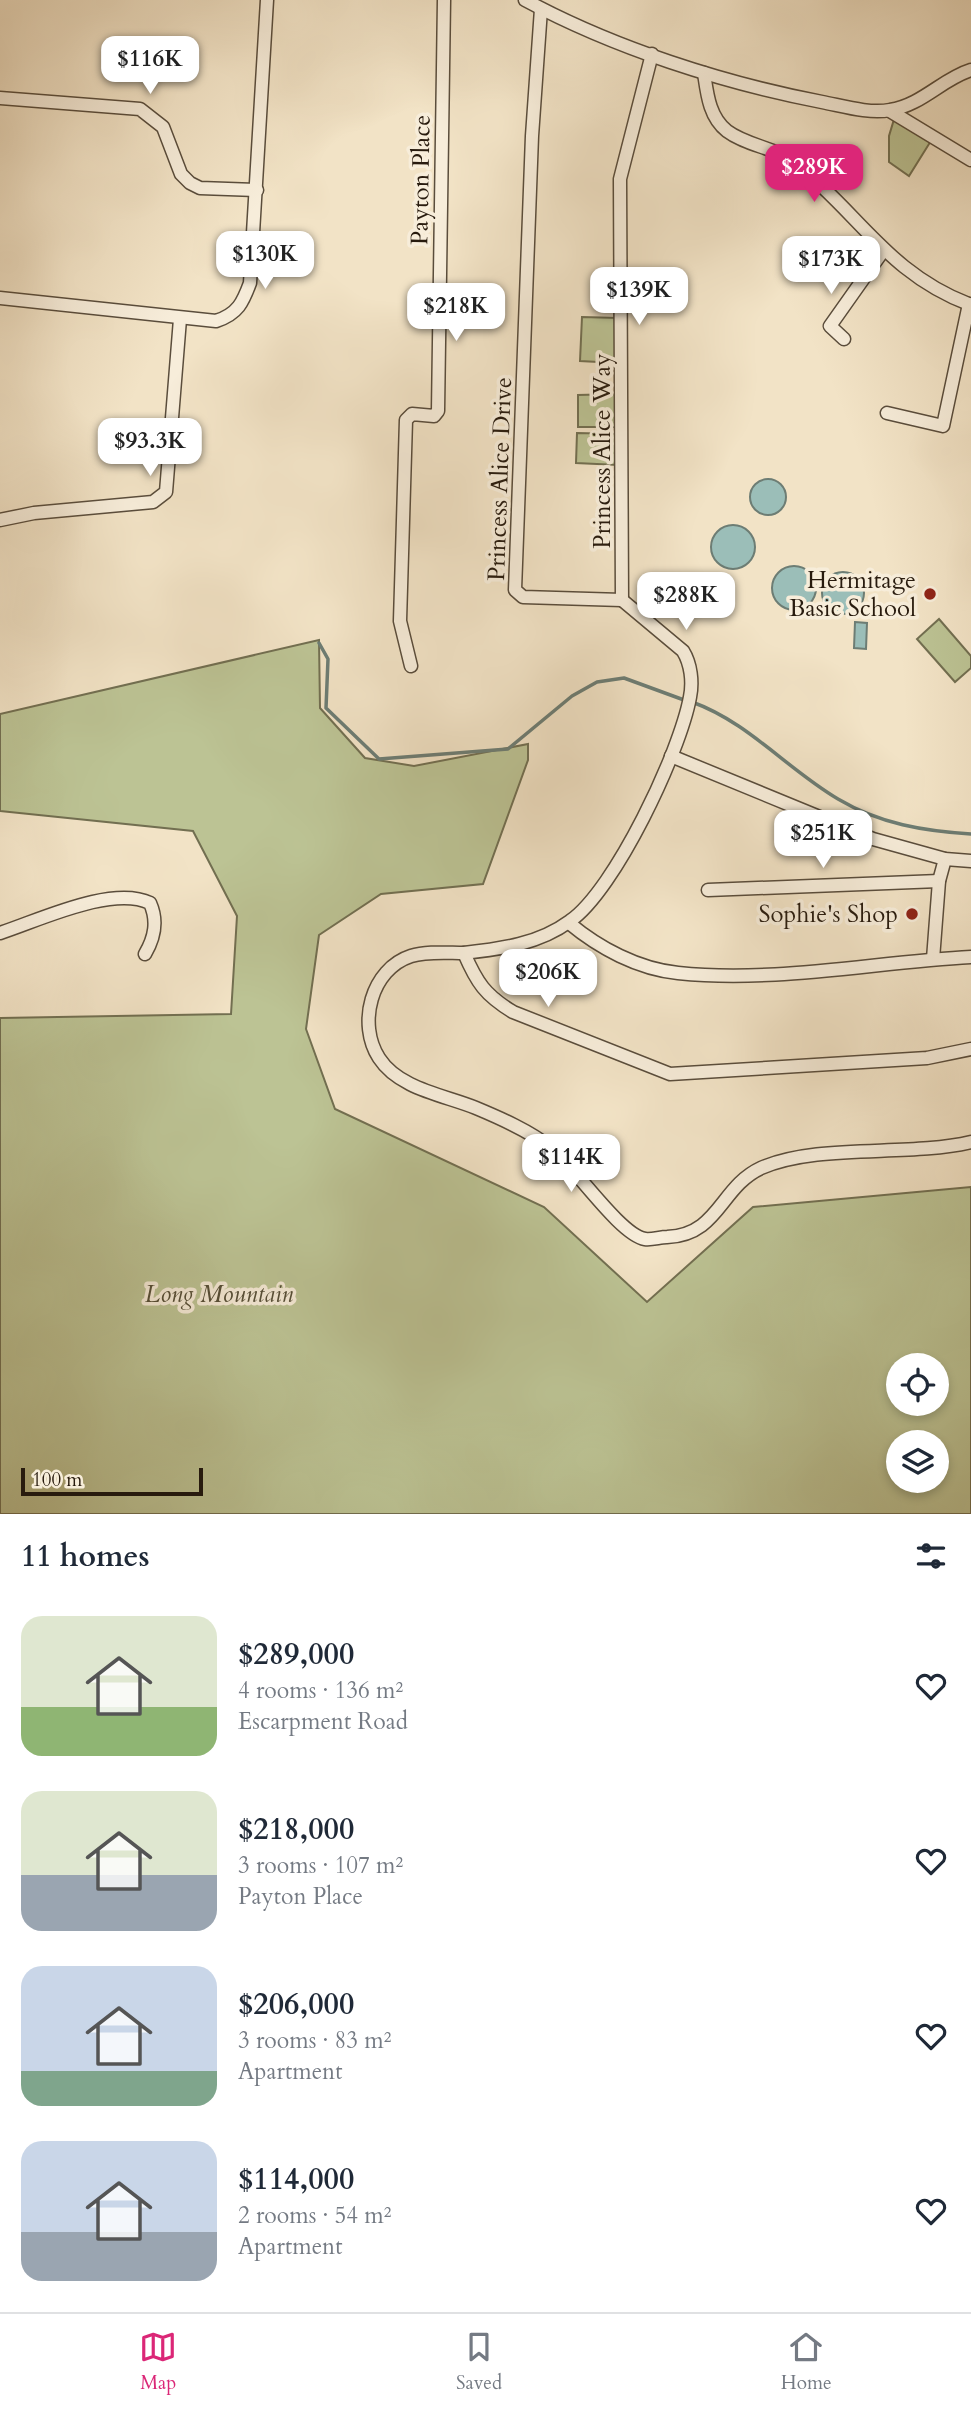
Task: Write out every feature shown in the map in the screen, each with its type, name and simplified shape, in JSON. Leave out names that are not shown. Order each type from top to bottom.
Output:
[{"type":"street","points":[[0,298],[216,321],[235,312],[242,305],[250,283],[267,0]]},
{"type":"street","name":"Payton Place","points":[[411,666],[400,621],[406,420],[412,414],[434,416],[438,411],[444,0]]},
{"type":"street","points":[[525,0],[541,9],[704,73],[751,88],[850,108],[890,111],[909,105],[971,70]]},
{"type":"street","name":"Princess Alice Drive","points":[[541,9],[531,136],[515,590],[523,597],[622,600]]},
{"type":"street","name":"Princess Alice Way","points":[[622,600],[620,179],[652,54]]},
{"type":"street","points":[[704,73],[708,101],[727,131],[794,162],[850,215],[883,251],[937,292],[970,305],[943,426],[887,413]]},
{"type":"street","points":[[0,98],[139,109],[163,128],[181,174],[190,183],[200,188],[257,190]]},
{"type":"street","points":[[890,111],[971,160]]},
{"type":"street","points":[[844,339],[830,326],[883,251]]},
{"type":"street","points":[[0,520],[34,513],[153,502],[162,498],[166,492],[180,319]]},
{"type":"street","points":[[622,600],[683,651],[689,661],[689,701],[671,756],[614,869],[588,906],[569,923],[523,944],[464,953],[411,956],[384,973],[374,989],[370,1012],[369,1037],[378,1057],[390,1072],[418,1088],[501,1119],[551,1147],[625,1228],[644,1239],[694,1233],[717,1213],[722,1203],[748,1176],[779,1161],[971,1142]]},
{"type":"street","points":[[671,756],[873,839],[945,859],[971,861]]},
{"type":"street","points":[[933,959],[939,881],[945,859]]},
{"type":"street","points":[[708,890],[939,881]]},
{"type":"street","points":[[0,933],[100,901],[123,896],[138,897],[150,903],[154,912],[153,940],[145,954]]},
{"type":"street","points":[[569,923],[592,942],[616,955],[677,973],[755,974],[971,957]]},
{"type":"street","points":[[464,953],[475,978],[489,998],[513,1012],[670,1074],[927,1058],[971,1049]]},
{"type":"green space","points":[[895,116],[934,136],[909,176],[889,162],[889,136]]},
{"type":"green space","points":[[582,317],[619,318],[617,363],[580,361]]},
{"type":"green space","points":[[618,394],[618,427],[578,427],[578,395]]},
{"type":"green space","points":[[577,433],[619,434],[618,465],[576,463]]},
{"type":"green space","points":[[939,619],[971,656],[971,668],[955,682],[917,639]]},
{"type":"green space","name":"Long Mountain","points":[[319,640],[320,708],[365,758],[414,766],[528,744],[528,760],[483,884],[381,894],[319,935],[306,1029],[335,1109],[544,1207],[647,1302],[753,1207],[971,1187],[971,1514],[0,1514],[0,1018],[231,1014],[237,916],[193,831],[0,811],[0,714]]},
{"type":"water","points":[[768,479],[780,485],[786,497],[780,509],[768,515],[756,509],[750,497],[756,485]]},
{"type":"water","points":[[733,525],[742,526],[749,531],[754,538],[754,556],[749,563],[742,568],[733,569],[724,568],[717,563],[712,556],[711,547],[712,538],[717,531],[724,526]]},
{"type":"water","points":[[794,566],[809,573],[816,588],[809,603],[794,610],[779,603],[772,588],[779,573]]},
{"type":"water","points":[[843,572],[858,578],[864,593],[858,608],[843,614],[828,608],[822,593],[828,578]]},
{"type":"water","points":[[855,622],[867,623],[866,649],[854,648]]},
{"type":"waterway","points":[[319,643],[328,659],[326,708],[379,759],[508,749],[572,696],[597,682],[624,678],[684,700]]},
{"type":"waterway","points":[[692,702],[731,721],[819,787],[854,808],[903,825],[971,834]]},
{"type":"place","name":"Hermitage Basic School","points":[[930,594]]},
{"type":"place","name":"Sophie's Shop","points":[[912,914]]}]
